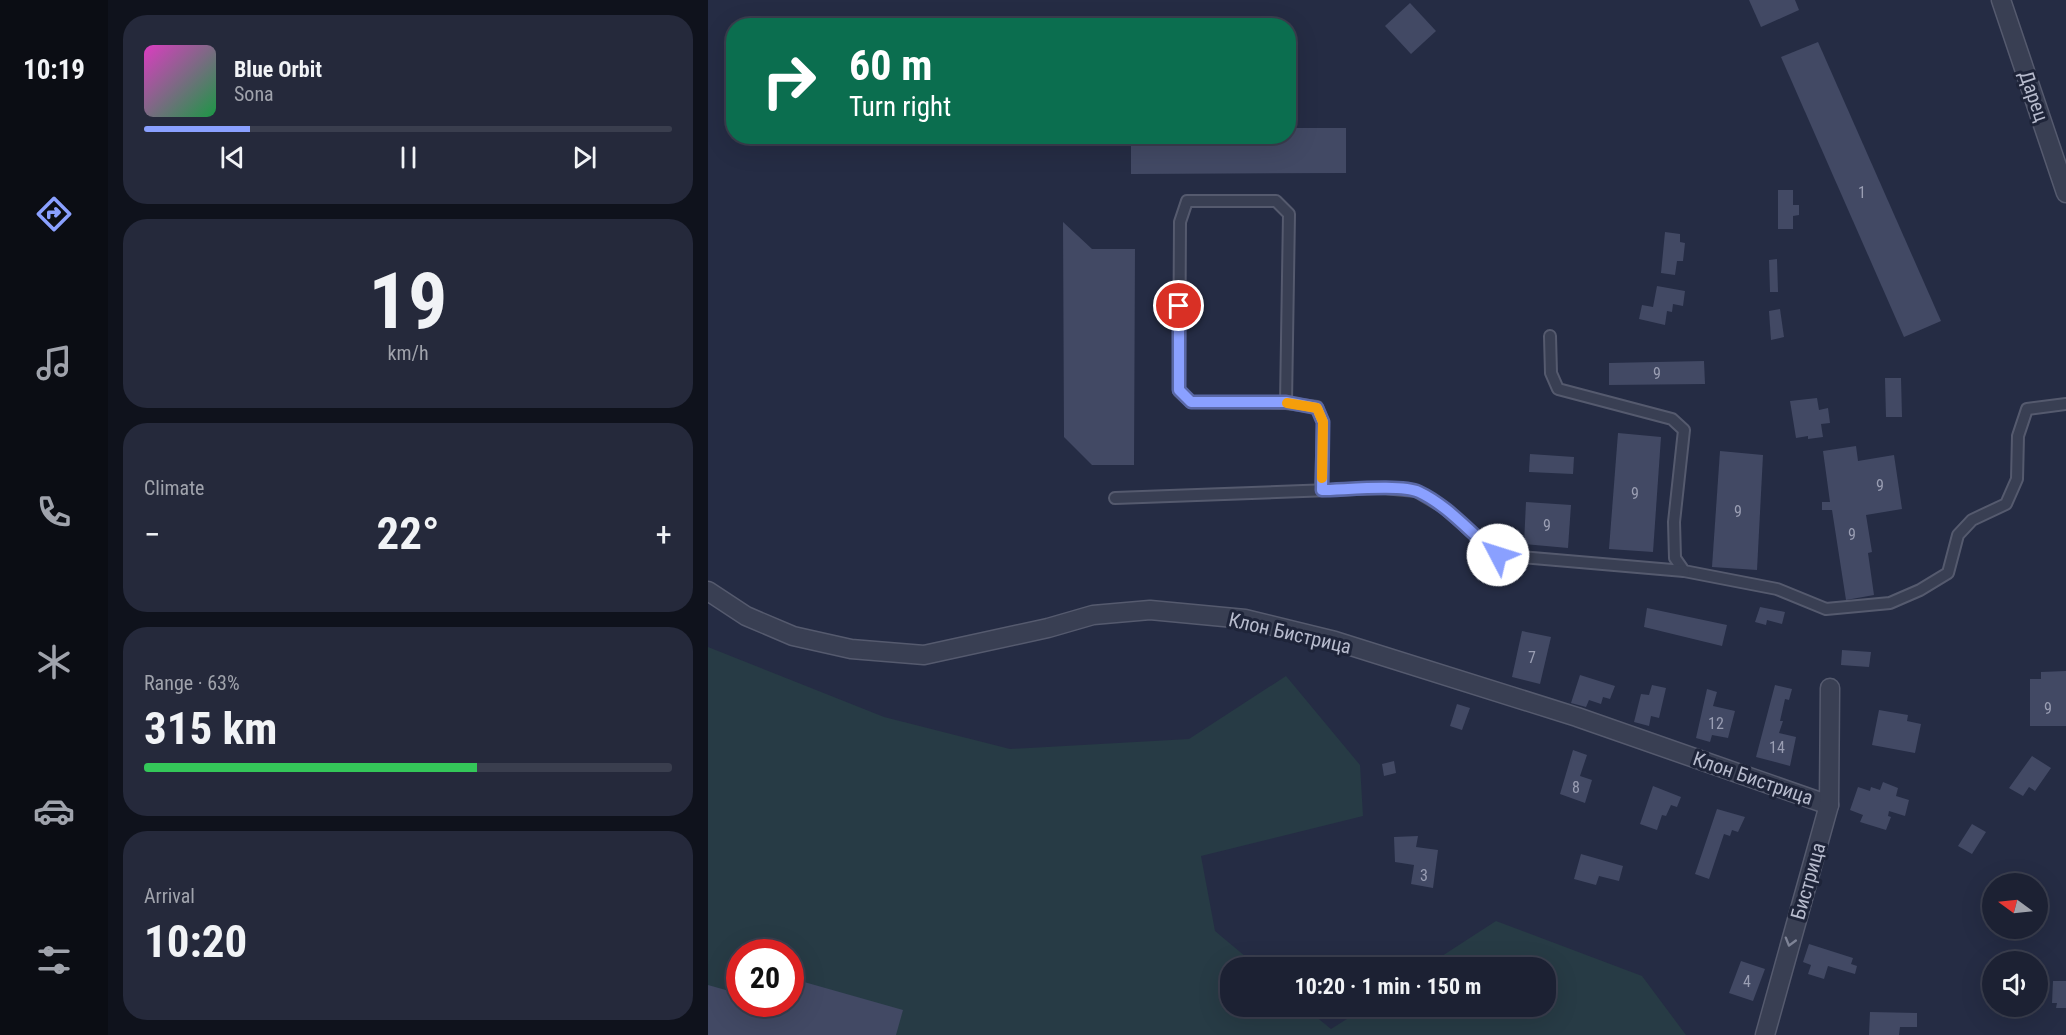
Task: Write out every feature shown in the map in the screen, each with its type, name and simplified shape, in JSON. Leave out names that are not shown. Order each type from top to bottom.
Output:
[{"type":"street","name":"Дарец","points":[[2001,0],[2066,192]]},
{"type":"street","name":"Клон Бистрица","points":[[708,591],[746,616],[793,636],[851,649],[924,655],[1048,628],[1093,615],[1150,610],[1245,619],[1335,641],[1577,717],[1829,805]]},
{"type":"street","name":"Бистрица","points":[[1765,1035],[1829,805],[1830,688]]},
{"type":"lane","points":[[1286,402],[1289,214],[1276,201],[1187,201],[1180,222],[1179,390],[1191,402],[1286,402],[1317,408],[1323,422],[1322,490]]},
{"type":"lane","points":[[1550,336],[1551,373],[1558,389],[1672,419],[1683,430],[1674,522],[1676,558],[1684,571]]},
{"type":"lane","points":[[1115,498],[1383,488],[1416,491],[1443,507],[1498,555],[1684,571],[1777,589],[1826,609],[1890,603],[1920,590],[1948,573],[1958,535],[1972,520],[2006,504],[2017,479],[2018,436],[2027,409],[2066,404]]},
{"type":"shaded area","points":[[708,647],[884,717],[1010,749],[1189,739],[1286,676],[1360,765],[1363,816],[1201,856],[1215,931],[1246,957],[1220,957],[1220,1017],[1316,1017],[1331,1029],[1350,1017],[1556,1017],[1556,957],[1440,957],[1496,921],[1642,976],[1686,1035],[708,1035]]},
{"type":"building","points":[[1749,0],[1795,0],[1799,10],[1761,27]]},
{"type":"building","points":[[1410,3],[1436,31],[1411,54],[1385,26]]},
{"type":"building","points":[[1818,42],[1941,321],[1904,337],[1781,57]]},
{"type":"building","points":[[1296,128],[1346,128],[1346,173],[1131,174],[1131,144],[1296,144]]},
{"type":"building","points":[[1778,190],[1793,190],[1793,205],[1799,205],[1799,215],[1793,216],[1793,229],[1778,229]]},
{"type":"building","points":[[1063,222],[1092,249],[1135,249],[1134,465],[1092,465],[1064,437]]},
{"type":"building","points":[[1665,232],[1680,234],[1680,242],[1685,243],[1683,261],[1677,261],[1675,275],[1661,273]]},
{"type":"building","points":[[1777,259],[1778,292],[1770,292],[1769,260]]},
{"type":"building","points":[[1657,286],[1685,291],[1683,306],[1673,304],[1672,312],[1667,311],[1665,325],[1639,319],[1642,305],[1653,307]]},
{"type":"building","points":[[1780,309],[1784,337],[1771,340],[1769,311]]},
{"type":"building","points":[[1704,361],[1705,384],[1609,385],[1609,363]]},
{"type":"building","points":[[1885,378],[1901,378],[1902,417],[1886,417]]},
{"type":"building","points":[[1817,398],[1819,410],[1828,408],[1830,423],[1821,424],[1823,437],[1796,438],[1790,401]]},
{"type":"building","points":[[1618,433],[1661,437],[1653,552],[1609,549]]},
{"type":"building","points":[[1856,446],[1858,461],[1894,455],[1902,509],[1866,515],[1872,552],[1868,553],[1874,595],[1846,600],[1832,510],[1822,510],[1822,502],[1830,502],[1823,451]]},
{"type":"building","points":[[1720,451],[1763,455],[1757,570],[1712,567]]},
{"type":"building","points":[[1530,454],[1574,457],[1573,474],[1529,472]]},
{"type":"building","points":[[1526,502],[1571,505],[1568,548],[1524,544]]},
{"type":"building","points":[[1760,607],[1785,612],[1782,624],[1767,620],[1766,625],[1755,622]]},
{"type":"building","points":[[1647,608],[1727,625],[1722,646],[1644,627]]},
{"type":"building","points":[[1522,631],[1551,637],[1540,684],[1512,677]]},
{"type":"building","points":[[1842,650],[1871,652],[1869,667],[1841,665]]},
{"type":"building","points":[[2066,671],[2066,726],[2030,726],[2030,679],[2041,679],[2041,672]]},
{"type":"building","points":[[1580,675],[1615,686],[1610,699],[1603,697],[1601,704],[1589,700],[1586,707],[1571,703]]},
{"type":"building","points":[[1652,685],[1666,688],[1659,718],[1651,716],[1649,726],[1634,722],[1641,694],[1649,695]]},
{"type":"building","points":[[1775,685],[1792,689],[1789,700],[1785,699],[1780,721],[1783,721],[1779,733],[1796,737],[1790,766],[1756,757]]},
{"type":"building","points":[[1707,689],[1717,692],[1713,706],[1735,711],[1728,738],[1712,735],[1710,742],[1696,738]]},
{"type":"building","points":[[1457,704],[1470,708],[1462,730],[1450,726]]},
{"type":"building","points":[[1879,710],[1908,715],[1907,721],[1921,724],[1915,753],[1872,745]]},
{"type":"building","points":[[1573,750],[1587,755],[1580,776],[1592,780],[1585,803],[1560,794]]},
{"type":"building","points":[[2032,756],[2051,768],[2035,791],[2029,787],[2023,796],[2009,788]]},
{"type":"building","points":[[1394,761],[1396,773],[1384,776],[1382,764]]},
{"type":"building","points":[[1883,782],[1898,788],[1896,796],[1909,800],[1905,816],[1889,811],[1888,816],[1891,817],[1886,830],[1860,822],[1863,815],[1850,810],[1858,787],[1870,791],[1871,787],[1880,790]]},
{"type":"building","points":[[1653,786],[1681,797],[1677,807],[1671,805],[1666,816],[1662,815],[1657,830],[1640,824]]},
{"type":"building","points":[[1717,809],[1745,817],[1738,832],[1732,830],[1730,836],[1724,834],[1709,879],[1695,874]]},
{"type":"building","points":[[1972,824],[1986,832],[1972,854],[1958,846]]},
{"type":"building","points":[[1418,836],[1416,847],[1438,850],[1433,888],[1411,884],[1414,865],[1395,862],[1394,837]]},
{"type":"building","points":[[1581,854],[1623,866],[1619,881],[1599,876],[1596,885],[1574,879]]},
{"type":"building","points":[[1809,944],[1853,958],[1851,964],[1857,966],[1855,974],[1828,966],[1824,979],[1808,974],[1811,965],[1803,962]]},
{"type":"building","points":[[1741,961],[1765,969],[1753,1001],[1729,993]]},
{"type":"building","points":[[2053,981],[2066,981],[2066,1008],[2056,1008],[2057,1003],[2052,1003]]},
{"type":"building","points":[[804,982],[903,1010],[896,1035],[708,1035],[708,985],[726,990],[726,1017],[804,1017]]},
{"type":"building","points":[[1870,1012],[1917,1013],[1917,1027],[1900,1027],[1899,1035],[1869,1035]]},
{"type":"slow traffic","points":[[1287,403],[1317,408],[1323,422],[1322,478]]},
{"type":"route","points":[[1179,306],[1179,390],[1191,402],[1286,402],[1317,408],[1323,422],[1322,490],[1383,488],[1416,491],[1443,507],[1498,555]]}]
